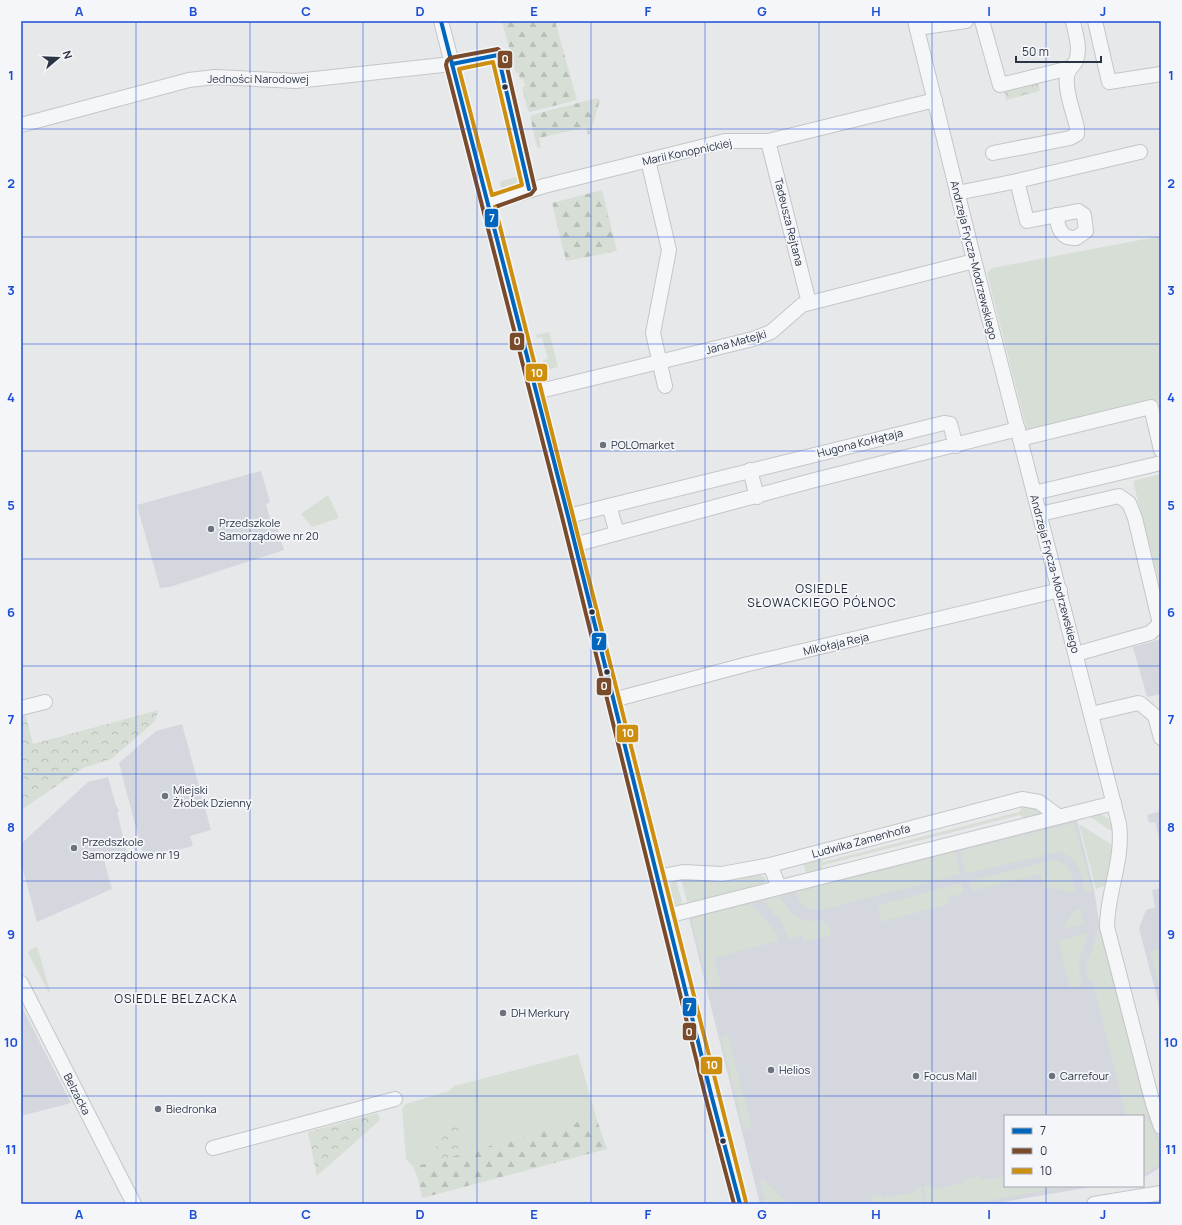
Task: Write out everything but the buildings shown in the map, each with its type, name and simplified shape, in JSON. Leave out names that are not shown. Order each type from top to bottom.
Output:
[{"type":"street","points":[[441,21],[568,516],[574,545],[740,1204]]},
{"type":"street","points":[[916,24],[966,21]]},
{"type":"street","points":[[982,21],[1000,85],[1070,68]]},
{"type":"street","points":[[993,153],[1070,138],[1077,134],[1077,128],[1066,84],[1067,75],[1070,68],[1076,62],[1077,54],[1078,42],[1072,21]]},
{"type":"street","points":[[1095,21],[1109,82],[1161,74]]},
{"type":"street","name":"Andrzeja Frycza-Modrzewskiego","points":[[916,24],[974,261],[1114,803],[1121,839],[1119,858],[1107,915],[1109,938],[1152,1104],[1161,1127]]},
{"type":"street","name":"Jedności Narodowej","points":[[21,125],[189,80],[208,78],[296,81],[452,64]]},
{"type":"street","name":"Marii Konopnickiej","points":[[488,203],[544,186],[725,141],[768,141],[935,100]]},
{"type":"street","name":"Tadeusza Rejtana","points":[[768,141],[809,303]]},
{"type":"street","points":[[958,193],[1140,152]]},
{"type":"street","points":[[648,160],[669,250],[653,333],[658,361],[665,386]]},
{"type":"street","points":[[1017,180],[1027,221],[1056,215]]},
{"type":"street","name":"Jana Matejki","points":[[536,392],[762,336],[774,330],[802,305],[974,261]]},
{"type":"street","points":[[574,545],[956,446],[1151,407],[1161,450]]},
{"type":"street","name":"Hugona Kołłątaja","points":[[568,516],[944,423],[950,424],[956,446]]},
{"type":"street","points":[[1034,493],[1161,463]]},
{"type":"street","points":[[750,470],[756,497]]},
{"type":"street","points":[[1040,514],[1119,496],[1129,503],[1134,518],[1160,624],[1150,633],[1076,654]]},
{"type":"street","points":[[610,506],[617,534]]},
{"type":"street","name":"Mikołaja Reja","points":[[613,700],[748,664],[1060,590]]},
{"type":"street","points":[[21,708],[45,702]]},
{"type":"street","points":[[1091,714],[1138,703],[1158,715],[1161,738]]},
{"type":"street","name":"Ludwika Zamenhofa","points":[[657,877],[683,872],[722,874],[770,865],[1022,799],[1039,802],[1058,816]]},
{"type":"street","points":[[667,916],[1114,803]]},
{"type":"street","points":[[770,865],[779,887]]},
{"type":"street","name":"Belzacka","points":[[21,983],[134,1204]]},
{"type":"street","points":[[213,1148],[395,1099]]},
{"type":"street","points":[[1094,1204],[1161,1192]]},
{"type":"shaded area","name":"Przedszkole Samorządowe nr 20","points":[[261,471],[270,502],[266,504],[271,522],[275,521],[284,550],[170,587],[160,588],[137,505]]},
{"type":"shaded area","points":[[1161,639],[1161,694],[1147,697],[1133,647]]},
{"type":"shaded area","name":"Miejski Żłobek Dzienny","points":[[182,724],[211,830],[190,836],[193,846],[144,858],[119,763],[156,731]]},
{"type":"shaded area","name":"Przedszkole Samorządowe nr 19","points":[[108,777],[116,806],[119,811],[117,812],[127,852],[107,857],[107,859],[104,860],[112,889],[37,922],[21,862],[21,844],[88,782]]},
{"type":"shaded area","points":[[1161,811],[1161,845],[1155,822],[1149,823],[1147,815]]},
{"type":"shaded area","name":"Focus Mall","points":[[1077,820],[1094,889],[1100,929],[1107,956],[1148,1109],[1161,1144],[1161,1167],[1144,1177],[1144,1115],[1004,1115],[1004,1187],[1091,1187],[991,1204],[760,1204],[689,918],[692,916]]},
{"type":"shaded area","points":[[1161,888],[1161,1013],[1139,928],[1146,910],[1155,907],[1152,890]]},
{"type":"shaded area","points":[[21,1005],[71,1103],[21,1116]]},
{"type":"green space","points":[[502,21],[555,21],[577,100],[530,112],[528,111],[522,87],[525,86],[523,79],[520,79],[518,72],[516,73]]},
{"type":"green space","points":[[1037,81],[1040,91],[1006,100],[1004,90]]},
{"type":"green space","points":[[597,98],[600,100],[590,134],[588,134],[586,127],[539,138],[541,148],[537,147],[530,117],[532,115]]},
{"type":"green space","points":[[520,176],[515,187],[502,192],[501,181]]},
{"type":"green space","points":[[602,190],[617,251],[566,261],[552,203]]},
{"type":"green space","points":[[1161,236],[1161,402],[1028,435],[987,273],[992,268]]},
{"type":"green space","points":[[549,332],[558,367],[545,370],[543,360],[548,359],[542,337],[537,338],[536,335]]},
{"type":"green space","points":[[1161,474],[1161,590],[1133,481]]},
{"type":"green space","points":[[328,495],[339,518],[312,527],[301,514]]},
{"type":"green space","points":[[21,699],[33,744],[159,710],[154,722],[111,759],[83,768],[21,810]]},
{"type":"green space","points":[[1025,803],[1041,811],[1038,817],[1026,820],[1020,815],[823,865],[822,870],[807,876],[802,860],[819,858],[823,862],[1019,812]]},
{"type":"green space","points":[[1101,814],[1109,819],[1113,832],[1089,816]]},
{"type":"green space","points":[[1074,823],[1092,890],[1085,892],[1080,872],[1075,862],[1071,857],[1058,852],[965,874],[960,851]]},
{"type":"green space","points":[[1079,824],[1114,846],[1108,878],[1104,886],[1096,889]]},
{"type":"green space","points":[[955,852],[960,874],[826,909],[815,910],[806,908],[800,902],[796,892]]},
{"type":"green space","points":[[1054,860],[1065,864],[1071,872],[1076,893],[1055,888],[1045,889],[1040,874],[972,891],[969,881]]},
{"type":"green space","points":[[759,875],[765,878],[764,884],[688,905],[681,879],[716,880]]},
{"type":"green space","points":[[676,880],[683,906],[676,906],[669,896],[669,889]]},
{"type":"green space","points":[[961,883],[964,893],[948,898],[949,904],[881,922],[878,909],[879,905]]},
{"type":"green space","points":[[779,896],[792,913],[800,919],[810,921],[820,920],[826,922],[832,935],[804,942],[802,935],[788,939],[782,923],[763,901]]},
{"type":"green space","points":[[751,903],[776,932],[778,941],[714,958],[721,986],[709,989],[692,921],[693,918]]},
{"type":"green space","points":[[1080,909],[1084,924],[1065,929],[1063,924],[1068,920],[1074,911]]},
{"type":"green space","points":[[1099,930],[1149,1121],[1161,1147],[1161,1163],[1144,1174],[1144,1115],[1126,1115],[1093,982],[1089,982],[1086,965],[1095,942],[1095,931]]},
{"type":"green space","points":[[1087,933],[1079,961],[1082,986],[1070,988],[1058,941]]},
{"type":"green space","points":[[36,947],[38,949],[50,992],[49,993],[28,953]]},
{"type":"green space","points":[[1161,948],[1161,995],[1150,951]]},
{"type":"green space","points":[[728,1035],[752,1128],[744,1130],[721,1037]]},
{"type":"green space","points":[[578,1054],[596,1117],[413,1167],[406,1159],[402,1108],[406,1104],[449,1091],[454,1086]]},
{"type":"green space","points":[[378,1113],[380,1120],[317,1176],[308,1132]]},
{"type":"green space","points":[[596,1117],[607,1149],[422,1198],[418,1178],[413,1167]]},
{"type":"green space","points":[[457,1121],[466,1153],[440,1160],[435,1142],[445,1123]]},
{"type":"green space","points":[[980,1176],[981,1180],[1004,1176],[1004,1187],[1055,1187],[1052,1189],[969,1204],[927,1204],[923,1186],[930,1185],[932,1189],[964,1183],[964,1179]]},
{"type":"green space","points":[[763,1179],[789,1204],[767,1204],[763,1201],[765,1197],[760,1191],[764,1187],[759,1182]]},
{"type":"green space","points":[[921,1187],[924,1204],[869,1204],[873,1203],[871,1196],[881,1194],[882,1198],[915,1192],[914,1188]]},
{"type":"transit line","name":"7","points":[[441,21],[568,516],[711,1094],[740,1204]]},
{"type":"transit line","name":"0","points":[[495,207],[531,194],[535,189],[504,54],[498,49],[450,58],[446,65],[562,517],[705,1095],[734,1204]]},
{"type":"transit line","name":"7","points":[[452,64],[498,55],[529,189]]},
{"type":"transit line","name":"10","points":[[493,62],[522,185],[492,195],[459,69],[493,62]]},
{"type":"transit line","name":"10","points":[[495,207],[746,1202]]},
{"type":"place","name":"POLOmarket","points":[[603,445]]},
{"type":"place","name":"Przedszkole Samorządowe nr 20","points":[[211,529]]},
{"type":"place","name":"Miejski Żłobek Dzienny","points":[[165,796]]},
{"type":"place","name":"Przedszkole Samorządowe nr 19","points":[[74,848]]},
{"type":"place","name":"DH Merkury","points":[[503,1013]]},
{"type":"place","name":"Helios","points":[[771,1070]]},
{"type":"place","name":"Focus Mall","points":[[916,1076]]},
{"type":"place","name":"Carrefour","points":[[1052,1076]]},
{"type":"place","name":"Biedronka","points":[[158,1109]]},
{"type":"district","name":"OSIEDLE SŁOWACKIEGO PÓŁNOC","points":[[822,596]]},
{"type":"district","name":"OSIEDLE BELZACKA","points":[[176,999]]}]
